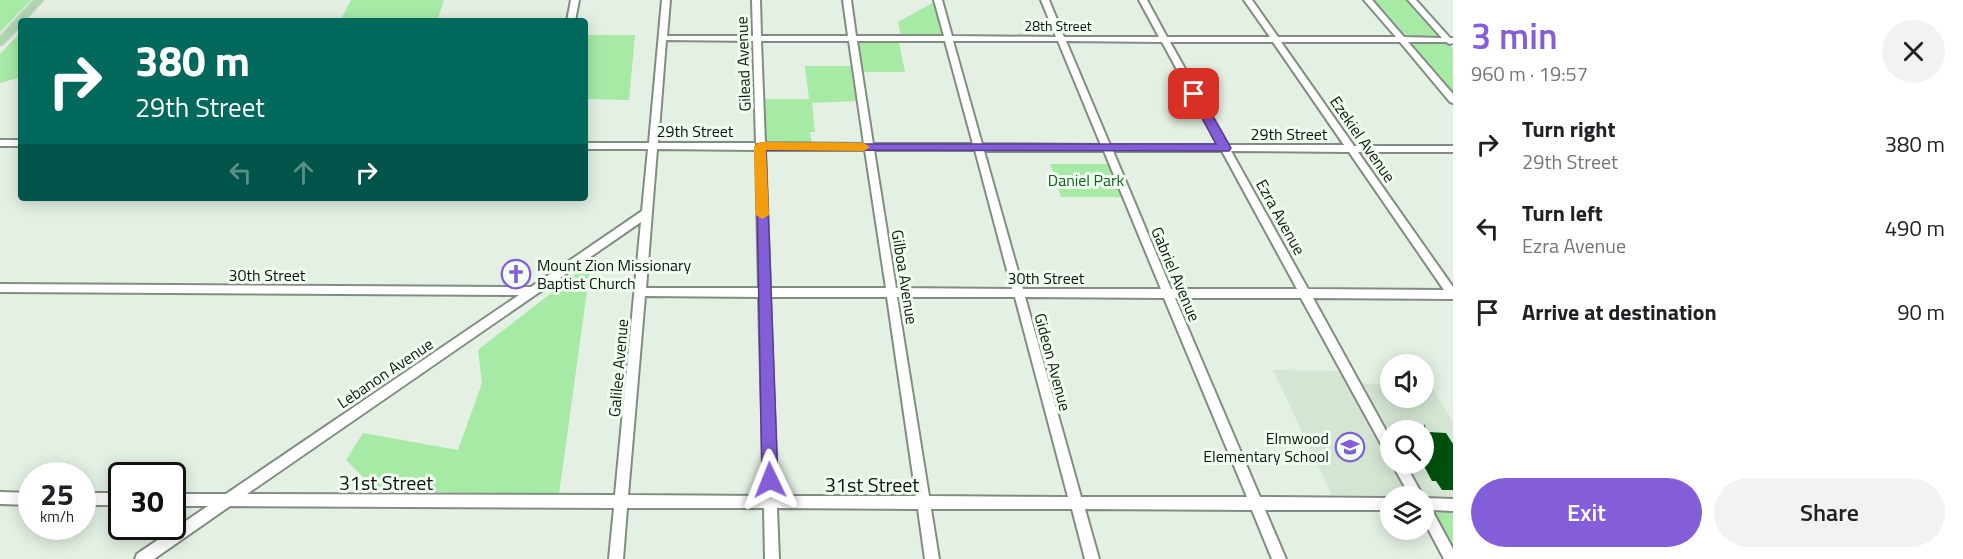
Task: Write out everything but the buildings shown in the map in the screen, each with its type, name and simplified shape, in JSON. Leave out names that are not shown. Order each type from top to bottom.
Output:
[{"type":"main road","points":[[22,18],[39,0]]},
{"type":"main road","points":[[0,42],[18,23]]},
{"type":"street","points":[[572,18],[575,0]]},
{"type":"street","name":"Galilee Avenue","points":[[616,559],[666,0]]},
{"type":"street","name":"Gilead Avenue","points":[[756,0],[772,559]]},
{"type":"street","name":"Gilboa Avenue","points":[[847,0],[932,559]]},
{"type":"street","name":"Gideon Avenue","points":[[938,0],[1092,559]]},
{"type":"street","name":"Gabriel Avenue","points":[[1045,0],[1279,559]]},
{"type":"street","name":"Ezra Avenue","points":[[1143,0],[1380,431]]},
{"type":"street","name":"Ezekiel Avenue","points":[[1248,0],[1453,294]]},
{"type":"street","points":[[1368,0],[1453,100]]},
{"type":"street","points":[[1412,0],[1451,42]]},
{"type":"street","name":"28th Street","points":[[663,38],[1275,39],[1451,42]]},
{"type":"street","points":[[0,143],[18,143]]},
{"type":"street","name":"29th Street","points":[[588,146],[1453,149]]},
{"type":"street","name":"Lebanon Avenue","points":[[142,559],[647,213]]},
{"type":"street","name":"30th Street","points":[[0,288],[534,291]]},
{"type":"street","name":"30th Street","points":[[640,292],[1453,294]]},
{"type":"street","points":[[0,498],[18,499]]},
{"type":"street","name":"31st Street","points":[[186,500],[1380,504]]},
{"type":"street","points":[[1434,504],[1453,505]]},
{"type":"street","points":[[1434,528],[1451,559]]},
{"type":"shaded area","name":"Elmwood Elementary School","points":[[1273,370],[1340,371],[1346,383],[1380,384],[1380,408],[1434,408],[1434,391],[1453,422],[1453,497],[1434,497],[1434,486],[1380,486],[1380,496],[1332,495]]},
{"type":"green space","points":[[0,0],[31,0],[0,32]]},
{"type":"green space","points":[[351,0],[444,0],[438,18],[342,18]]},
{"type":"green space","points":[[1370,0],[1409,0],[1440,37],[1403,36]]},
{"type":"green space","points":[[934,2],[943,33],[940,36],[901,36],[898,22]]},
{"type":"green space","points":[[18,35],[18,78],[0,83],[0,54]]},
{"type":"green space","points":[[588,35],[635,35],[629,100],[588,99]]},
{"type":"green space","points":[[860,40],[899,43],[905,72],[861,72],[857,42]]},
{"type":"green space","points":[[1444,42],[1453,48],[1453,96],[1409,43]]},
{"type":"green space","points":[[805,66],[853,66],[858,101],[812,103],[815,132],[810,132],[812,144],[765,142],[764,99],[809,99]]},
{"type":"green space","name":"Daniel Park","points":[[1050,164],[1109,164],[1122,197],[1061,197]]},
{"type":"green space","points":[[591,262],[559,494],[377,491],[346,460],[363,433],[458,450],[482,383],[478,350]]},
{"type":"green space","points":[[1453,512],[1453,549],[1435,517],[1435,514]]},
{"type":"slow traffic","points":[[762,215],[760,146],[864,147]]},
{"type":"place","name":"Mount Zion Missionary Baptist Church","points":[[516,274]]},
{"type":"place","name":"Elmwood Elementary School","points":[[1350,447]]},
{"type":"route","points":[[770,480],[760,146],[1225,148],[1194,94]]}]
